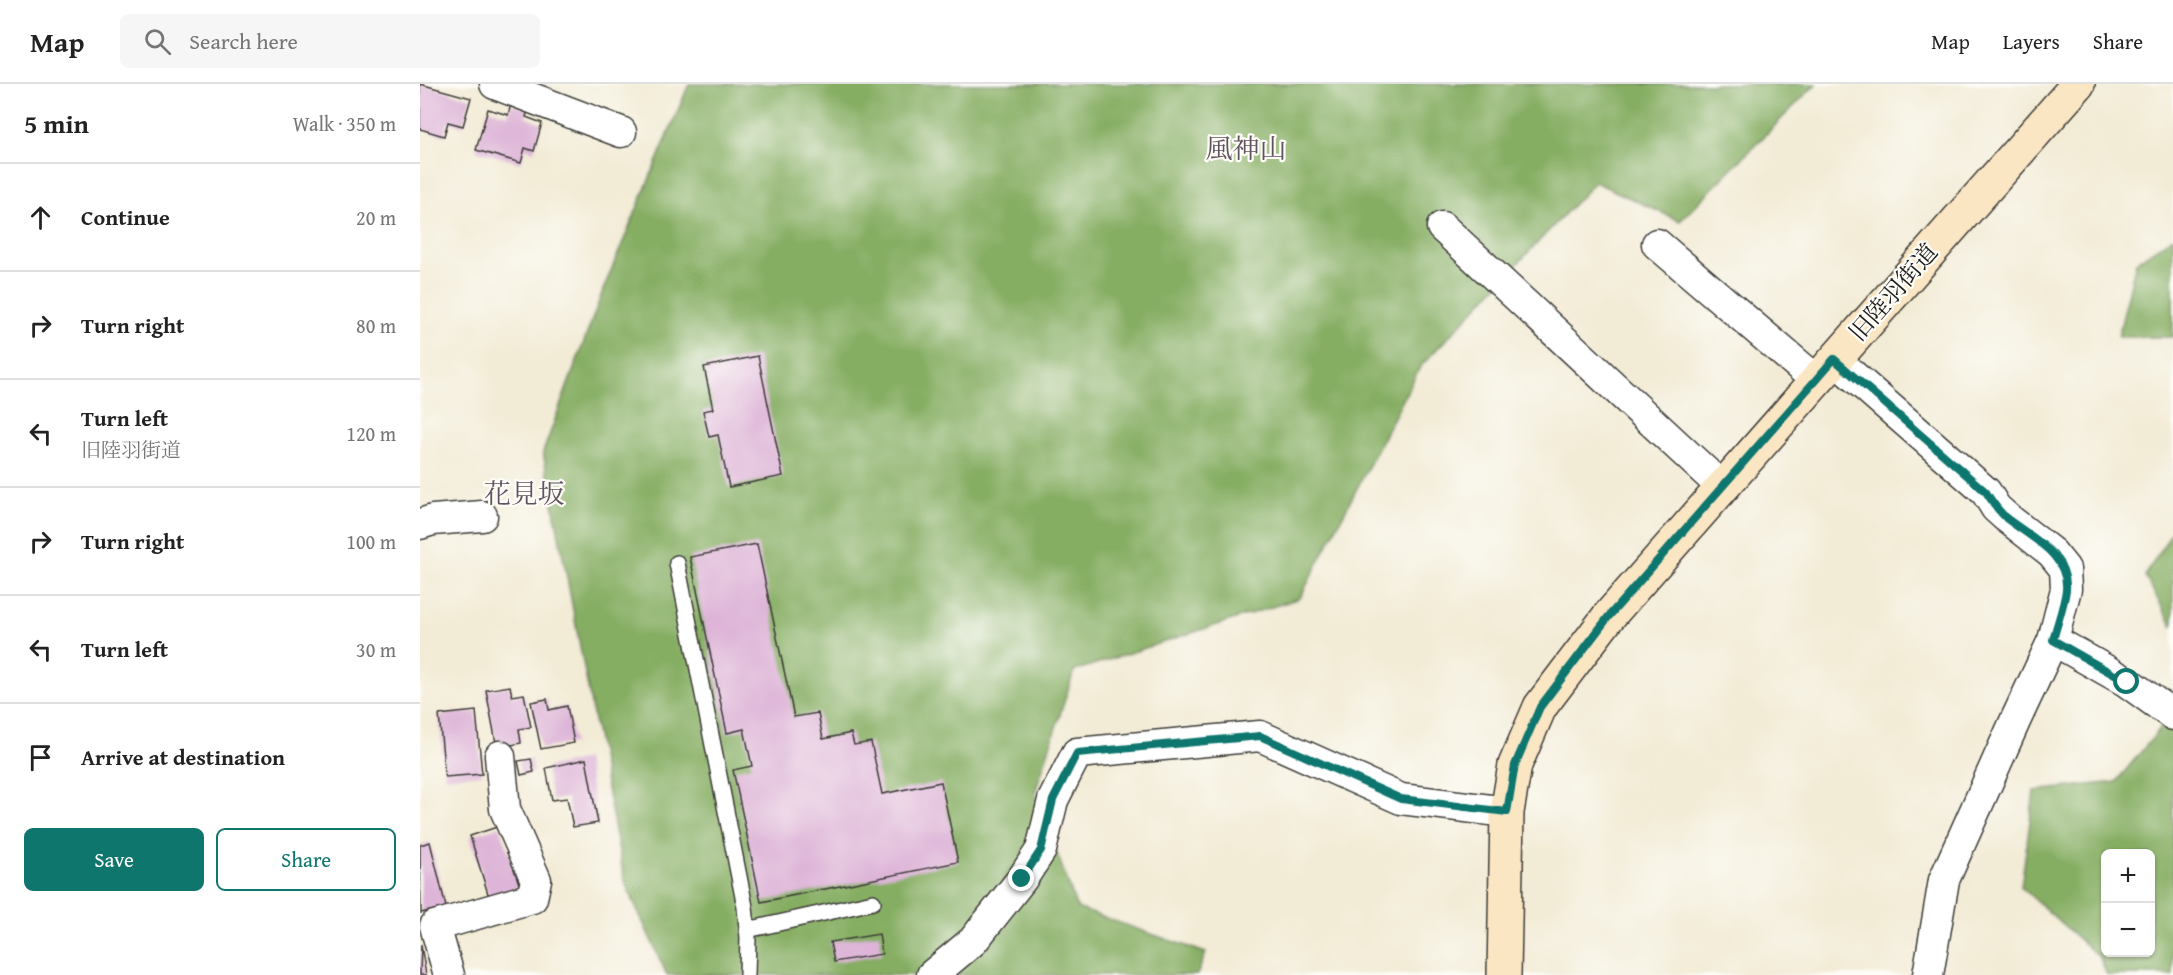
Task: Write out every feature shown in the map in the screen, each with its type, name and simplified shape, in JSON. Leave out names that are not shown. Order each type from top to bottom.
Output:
[{"type":"street","points":[[495,84],[562,96],[621,132]]},
{"type":"street","name":"旧陸羽街道","points":[[1504,975],[1507,812],[1515,765],[1540,707],[1609,616],[2078,84]]},
{"type":"street","points":[[1442,227],[1722,487]]},
{"type":"street","points":[[1657,244],[1986,492],[1996,508],[2052,553],[2065,569],[2066,589],[2053,640],[1944,880],[1928,975]]},
{"type":"street","points":[[420,524],[434,520],[482,516]]},
{"type":"street","points":[[2053,640],[2127,682],[2173,715]]},
{"type":"street","points":[[932,975],[973,941],[1022,879],[1041,850],[1053,800],[1077,753],[1260,736],[1401,799],[1507,812]]},
{"type":"street","points":[[448,975],[435,926],[532,898],[536,880],[505,809],[500,756]]},
{"type":"lane","points":[[677,563],[741,884],[747,930],[747,975]]},
{"type":"lane","points":[[747,930],[873,902]]},
{"type":"green space","points":[[689,84],[1816,84],[1680,221],[1595,182],[1420,367],[1300,598],[1074,671],[1035,793],[1077,908],[1206,953],[1197,975],[667,975],[625,883],[543,452],[605,285]]},
{"type":"green space","points":[[2173,237],[2173,337],[2118,337],[2136,262]]},
{"type":"green space","points":[[2173,530],[2173,627],[2145,576]]},
{"type":"green space","points":[[2173,713],[2173,975],[2107,975],[2100,958],[2021,887],[2034,791],[2116,782]]},
{"type":"building","points":[[420,84],[471,98],[463,126],[448,122],[444,136],[420,129]]},
{"type":"building","points":[[511,104],[528,109],[526,117],[542,123],[534,151],[525,148],[521,163],[476,150],[488,109],[508,115]]},
{"type":"building","points":[[758,356],[783,476],[729,487],[718,435],[709,437],[703,411],[713,409],[704,367]]},
{"type":"building","points":[[757,544],[794,717],[818,713],[823,739],[851,733],[854,745],[871,742],[882,794],[941,782],[958,862],[761,902],[733,770],[752,766],[744,729],[727,733],[690,557]]},
{"type":"building","points":[[510,686],[512,696],[524,694],[531,727],[519,729],[521,743],[497,748],[486,690]]},
{"type":"building","points":[[547,699],[549,710],[567,706],[574,743],[541,749],[531,702]]},
{"type":"building","points":[[476,711],[482,774],[445,777],[439,715]]},
{"type":"building","points":[[531,759],[534,772],[521,775],[518,761]]},
{"type":"building","points":[[586,759],[598,823],[573,827],[567,798],[552,800],[546,768]]},
{"type":"building","points":[[500,826],[520,887],[489,897],[470,836]]},
{"type":"building","points":[[430,842],[446,907],[421,913],[420,845]]},
{"type":"building","points":[[879,934],[882,954],[834,962],[830,942]]},
{"type":"building","points":[[421,945],[426,975],[420,975]]},
{"type":"district","name":"風神山","points":[[1246,148]]},
{"type":"district","name":"花見坂","points":[[524,493]]},
{"type":"route","points":[[1022,879],[1041,850],[1053,800],[1077,753],[1260,736],[1401,799],[1507,812],[1515,765],[1540,707],[1609,616],[1834,359],[1986,492],[1996,508],[2006,517],[2052,553],[2065,569],[2066,589],[2053,640],[2127,682]]}]
